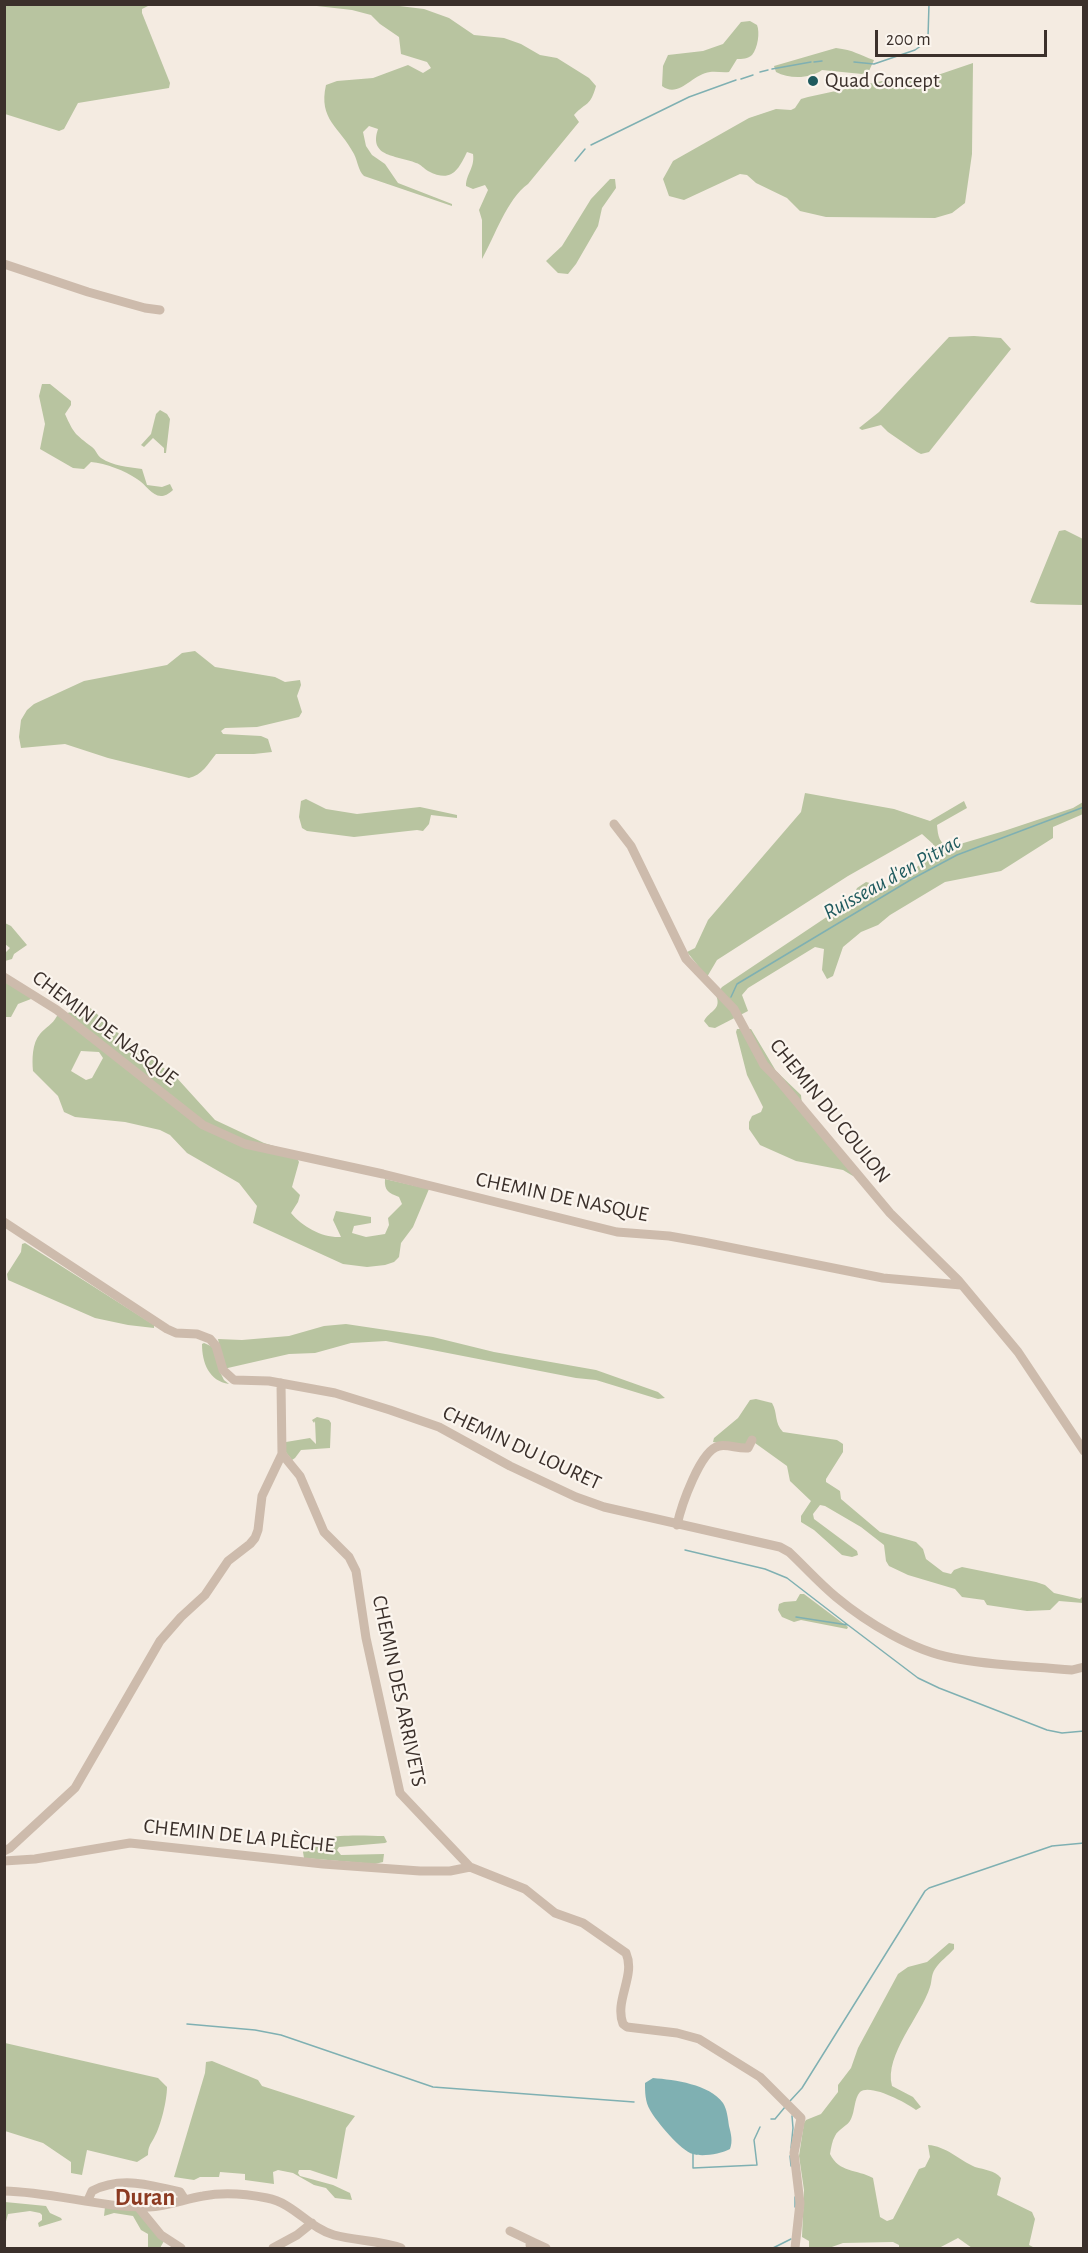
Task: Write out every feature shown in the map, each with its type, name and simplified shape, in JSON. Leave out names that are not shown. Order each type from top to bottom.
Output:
[{"type":"street","points":[[4,264],[88,292],[160,310]]},
{"type":"street","name":"CHEMIN DU COULON","points":[[614,824],[631,846],[686,959],[734,1009],[764,1065],[890,1213],[961,1285]]},
{"type":"street","name":"CHEMIN DE NASQUE","points":[[4,977],[57,1010],[203,1125],[245,1144],[383,1174],[616,1232],[669,1236],[704,1242],[883,1278],[961,1285]]},
{"type":"street","name":"CHEMIN DU LOURET","points":[[4,1222],[167,1329],[210,1340],[216,1346],[226,1376],[241,1381],[281,1383],[335,1393],[439,1427],[481,1451],[576,1497],[604,1507],[780,1547],[789,1552],[836,1597],[854,1610],[895,1636],[937,1654],[992,1663],[1072,1670],[1083,1667]]},
{"type":"street","points":[[961,1285],[1018,1352],[1083,1451]]},
{"type":"street","points":[[4,1851],[75,1788],[160,1641],[205,1595],[228,1561],[250,1545],[255,1538],[262,1496],[282,1454],[281,1383]]},
{"type":"street","points":[[677,1525],[688,1488],[710,1450],[720,1445],[748,1448],[752,1440]]},
{"type":"street","name":"CHEMIN DES ARRIVETS","points":[[282,1454],[300,1476],[324,1532],[349,1557],[356,1571],[366,1638],[399,1793],[470,1867],[525,1889],[555,1913],[583,1923],[626,1953],[629,1965],[620,2013],[623,2024],[627,2027],[677,2033],[699,2039],[760,2077],[801,2118],[794,2153],[800,2203],[795,2248]]},
{"type":"street","name":"CHEMIN DE LA PLÈCHE","points":[[4,1861],[35,1859],[130,1843],[323,1864],[420,1871],[450,1871],[470,1867]]},
{"type":"street","points":[[88,2200],[91,2193],[100,2187],[115,2183],[139,2183],[180,2192],[185,2200]]},
{"type":"street","points":[[139,2183],[139,2194]]},
{"type":"street","points":[[4,2192],[40,2193],[88,2200],[107,2206],[138,2207],[162,2206],[221,2194],[265,2198],[285,2203],[312,2223],[334,2235],[380,2242],[401,2248]]},
{"type":"street","points":[[138,2207],[157,2230],[181,2248]]},
{"type":"street","points":[[273,2248],[297,2235],[312,2223]]},
{"type":"street","points":[[510,2231],[531,2244],[546,2248]]},
{"type":"green space","points":[[4,5],[150,5],[142,9],[142,13],[170,83],[169,88],[78,103],[64,129],[59,131],[5,114]]},
{"type":"green space","points":[[308,5],[391,5],[424,9],[449,18],[474,35],[504,38],[521,44],[540,55],[557,58],[589,78],[596,86],[590,101],[574,115],[579,122],[514,199],[482,259],[482,220],[479,210],[488,190],[485,185],[473,189],[466,186],[473,163],[473,154],[467,152],[457,170],[443,176],[428,171],[418,164],[386,154],[377,145],[378,129],[369,126],[363,132],[366,146],[372,155],[385,164],[398,183],[452,204],[452,206],[364,176],[354,154],[332,122],[325,107],[326,85],[337,81],[373,78],[408,65],[423,73],[431,68],[427,62],[401,54],[399,37],[371,15],[352,10]]},
{"type":"green space","points":[[750,21],[757,25],[756,48],[750,56],[737,59],[729,72],[703,74],[674,90],[662,86],[663,66],[668,55],[703,51],[723,44],[741,22]]},
{"type":"green space","points":[[836,48],[852,51],[874,60],[869,71],[862,74],[822,70],[812,75],[799,77],[776,72],[774,66]]},
{"type":"green space","points":[[973,63],[972,154],[965,203],[952,213],[935,218],[826,217],[800,211],[787,198],[756,183],[747,175],[740,174],[684,200],[669,196],[663,179],[673,161],[749,118],[776,109],[791,110],[801,99],[808,97],[882,81],[920,81]]},
{"type":"green space","points":[[610,179],[615,179],[616,188],[602,208],[598,226],[568,274],[558,273],[546,261],[562,246],[591,199]]},
{"type":"green space","points":[[949,337],[1001,338],[1011,349],[929,452],[921,454],[917,452],[881,425],[862,430],[859,428],[879,412]]},
{"type":"green space","points":[[42,384],[50,384],[71,401],[65,414],[71,426],[101,458],[126,467],[142,469],[147,485],[162,487],[170,484],[173,490],[162,496],[157,495],[137,479],[115,468],[91,462],[84,469],[73,468],[40,449],[45,424],[39,396]]},
{"type":"green space","points":[[160,410],[170,419],[166,453],[153,438],[144,447],[141,445],[151,434],[156,414]]},
{"type":"green space","points":[[1065,530],[1083,539],[1083,605],[1030,602],[1059,531]]},
{"type":"green space","points":[[195,651],[215,667],[275,677],[285,682],[300,680],[301,685],[297,696],[302,712],[299,717],[257,727],[225,728],[221,731],[223,734],[261,736],[268,739],[272,752],[216,754],[201,772],[189,778],[108,758],[65,744],[21,748],[19,737],[21,720],[34,704],[84,681],[167,665],[182,653]]},
{"type":"green space","points":[[805,793],[894,809],[930,821],[964,801],[967,808],[937,825],[940,839],[943,844],[950,847],[1073,808],[1083,802],[1083,814],[1053,827],[1053,838],[1001,871],[945,882],[890,915],[878,925],[861,932],[843,947],[833,976],[827,979],[822,970],[824,949],[815,947],[748,988],[742,995],[748,1011],[715,1028],[709,1027],[704,1021],[718,1004],[716,995],[722,987],[852,900],[857,888],[866,882],[885,887],[897,882],[934,854],[933,844],[922,834],[848,876],[717,960],[707,977],[687,952],[695,948],[708,920],[801,812]]},
{"type":"green space","points":[[306,799],[326,809],[357,814],[420,807],[457,815],[457,818],[431,815],[429,824],[423,831],[354,837],[307,831],[302,828],[299,817],[301,801]]},
{"type":"green space","points":[[5,923],[11,926],[27,945],[14,954],[12,959],[5,961],[5,953],[10,948],[5,944]]},
{"type":"green space","points":[[5,974],[28,993],[31,999],[18,1004],[11,1017],[5,1017]]},
{"type":"green space","points":[[77,996],[127,1041],[176,1077],[215,1120],[264,1143],[294,1152],[299,1162],[292,1187],[300,1195],[291,1213],[313,1231],[327,1236],[341,1237],[333,1220],[336,1211],[371,1217],[371,1223],[354,1226],[352,1233],[366,1237],[385,1234],[389,1225],[388,1218],[402,1204],[399,1197],[386,1189],[385,1179],[429,1189],[413,1227],[401,1243],[399,1257],[394,1262],[385,1265],[367,1267],[343,1264],[253,1223],[257,1206],[239,1183],[187,1153],[170,1135],[160,1130],[125,1122],[75,1117],[64,1112],[58,1096],[33,1071],[33,1057],[35,1042],[40,1034],[57,1016],[71,1012]],"holes":[[[81,1051],[99,1052],[103,1058],[92,1078],[86,1080],[71,1071]]]},
{"type":"green space","points":[[737,1029],[751,1029],[776,1071],[801,1095],[803,1115],[853,1176],[843,1170],[796,1161],[760,1145],[749,1129],[749,1122],[752,1116],[761,1112],[763,1107],[747,1075]]},
{"type":"green space","points":[[25,1243],[154,1325],[154,1328],[95,1318],[8,1280],[7,1274],[21,1252],[22,1244]]},
{"type":"green space","points":[[346,1324],[433,1337],[494,1352],[596,1370],[658,1392],[665,1398],[658,1399],[596,1380],[386,1341],[351,1343],[315,1353],[289,1354],[219,1370],[229,1384],[212,1375],[203,1358],[202,1344],[213,1347],[219,1344],[218,1339],[242,1340],[289,1336],[324,1326]]},
{"type":"green space","points":[[756,1399],[772,1403],[778,1425],[783,1432],[837,1440],[843,1444],[843,1452],[826,1482],[840,1491],[841,1499],[880,1532],[916,1542],[923,1549],[926,1559],[943,1572],[951,1574],[962,1567],[1036,1582],[1045,1585],[1054,1593],[1080,1599],[1083,1596],[1083,1603],[1059,1601],[1050,1610],[1027,1611],[987,1605],[984,1600],[962,1597],[955,1589],[908,1575],[889,1566],[884,1545],[861,1527],[820,1505],[813,1514],[814,1519],[857,1551],[858,1555],[852,1557],[842,1555],[814,1530],[801,1522],[801,1516],[811,1501],[790,1481],[787,1466],[755,1443],[742,1446],[713,1442],[714,1438],[738,1418],[750,1400]]},
{"type":"green space","points":[[317,1417],[329,1420],[331,1423],[330,1448],[301,1450],[292,1460],[285,1451],[286,1442],[310,1438],[316,1444],[315,1421],[314,1423],[312,1420]]},
{"type":"green space","points":[[800,1594],[804,1594],[848,1627],[847,1629],[801,1620],[794,1622],[782,1617],[778,1610],[779,1604],[796,1601]]},
{"type":"green space","points":[[339,1836],[384,1836],[387,1842],[385,1843],[339,1847],[337,1850],[341,1855],[384,1854],[383,1862],[375,1864],[304,1858],[303,1852],[317,1841]]},
{"type":"green space","points":[[949,1943],[954,1944],[954,1949],[934,1971],[930,1987],[893,2062],[892,2086],[913,2097],[921,2107],[916,2110],[897,2099],[872,2090],[860,2092],[851,2119],[836,2134],[830,2154],[843,2168],[873,2178],[880,2217],[887,2221],[893,2219],[919,2169],[925,2167],[930,2157],[928,2145],[947,2151],[975,2167],[995,2173],[1001,2178],[997,2195],[1032,2212],[1035,2219],[1029,2245],[1035,2248],[972,2248],[958,2238],[939,2248],[899,2248],[899,2245],[893,2242],[843,2243],[829,2248],[809,2248],[809,2241],[802,2237],[804,2190],[799,2156],[804,2123],[821,2114],[838,2092],[838,2085],[851,2068],[858,2048],[898,1974],[908,1967],[927,1962]]},
{"type":"green space","points":[[5,2043],[158,2078],[167,2087],[166,2099],[157,2133],[148,2150],[148,2155],[137,2162],[87,2150],[82,2175],[71,2173],[71,2162],[43,2143],[5,2131]]},
{"type":"green space","points":[[212,2061],[258,2080],[262,2086],[355,2116],[346,2128],[337,2179],[310,2170],[299,2170],[298,2173],[300,2176],[333,2185],[350,2193],[352,2200],[335,2198],[326,2188],[314,2185],[293,2173],[278,2170],[273,2172],[274,2184],[245,2180],[245,2174],[220,2172],[219,2177],[200,2177],[194,2180],[174,2177],[205,2073],[206,2062]]},
{"type":"green space","points":[[5,2202],[46,2206],[50,2213],[62,2220],[39,2227],[38,2223],[42,2220],[42,2215],[30,2211],[8,2214],[5,2225]]},
{"type":"green space","points":[[105,2207],[138,2209],[164,2241],[160,2248],[148,2248],[148,2234],[141,2230],[133,2216],[114,2213],[104,2216]]},
{"type":"water","points":[[653,2078],[691,2084],[717,2097],[723,2103],[726,2111],[731,2137],[730,2149],[697,2155],[688,2152],[676,2142],[647,2104],[645,2083]]},
{"type":"waterway","points":[[854,62],[874,64],[915,50],[925,43],[928,37],[929,4]]},
{"type":"waterway","points":[[814,62],[822,61]]},
{"type":"waterway","points":[[772,69],[811,62]]},
{"type":"waterway","points":[[760,72],[768,70]]},
{"type":"waterway","points":[[741,79],[753,75]]},
{"type":"waterway","points":[[591,145],[689,97],[736,80]]},
{"type":"waterway","points":[[575,161],[585,149]]},
{"type":"waterway","name":"Ruisseau d'en Pitrac","points":[[731,997],[737,984],[912,879],[957,855],[1084,807]]},
{"type":"waterway","points":[[685,1550],[765,1569],[787,1578],[848,1625]]},
{"type":"waterway","points":[[796,1617],[848,1625],[918,1678],[939,1688],[1047,1730],[1062,1733],[1084,1731]]},
{"type":"waterway","points":[[790,2101],[802,2088],[925,1891],[1052,1846],[1084,1843]]},
{"type":"waterway","points":[[187,2024],[255,2030],[281,2035],[433,2087],[634,2102]]},
{"type":"waterway","points":[[771,2119],[775,2119],[785,2107]]},
{"type":"waterway","points":[[791,2148],[792,2116]]},
{"type":"waterway","points":[[693,2153],[693,2168],[757,2165],[754,2140],[760,2127]]},
{"type":"waterway","points":[[790,2156],[791,2166]]},
{"type":"waterway","points":[[795,2197],[795,2207]]},
{"type":"waterway","points":[[773,2248],[791,2239]]},
{"type":"place","name":"Quad Concept","points":[[813,81]]},
{"type":"district","name":"Duran","points":[[145,2198]]}]
